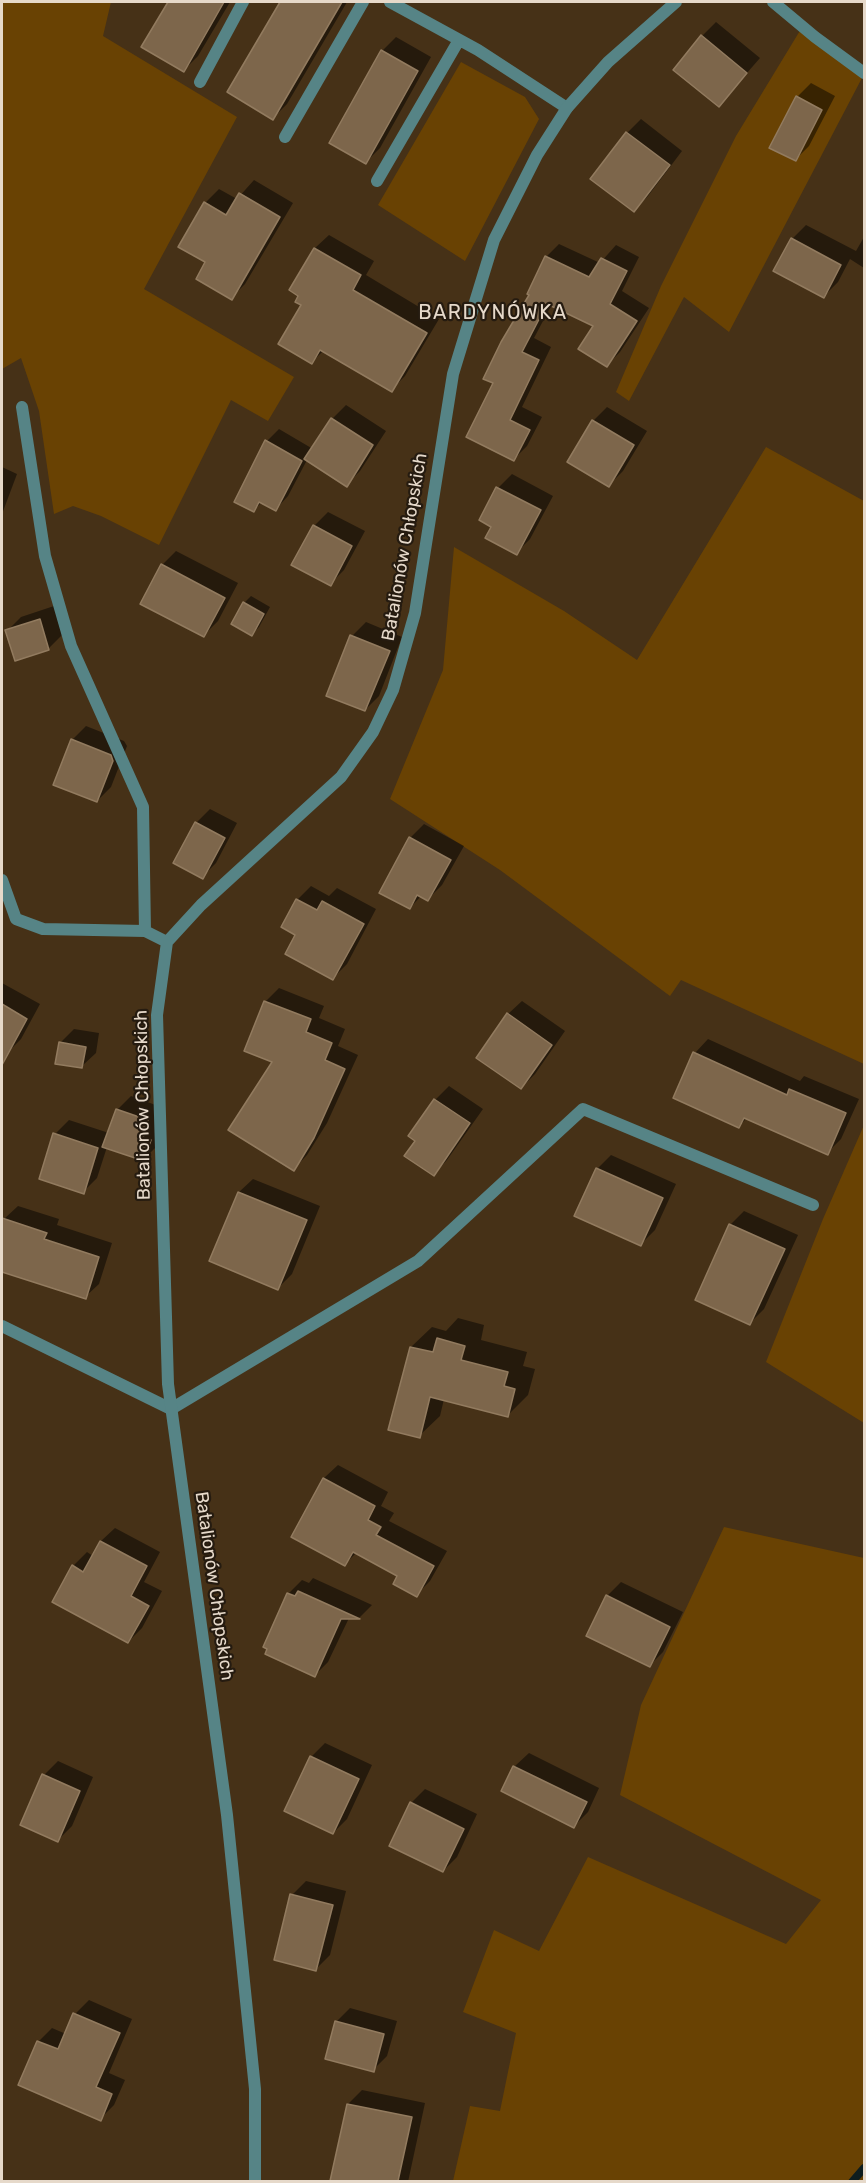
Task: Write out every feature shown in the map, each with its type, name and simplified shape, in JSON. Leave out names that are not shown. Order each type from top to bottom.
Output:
[{"type":"street","points":[[200,82],[243,2]]},
{"type":"street","points":[[285,137],[363,2]]},
{"type":"street","points":[[390,2],[478,50],[567,108]]},
{"type":"street","name":"Batalionów Chłopskich","points":[[255,2181],[255,2089],[227,1815],[168,1384],[157,1015],[167,942],[201,905],[341,777],[374,732],[393,690],[414,613],[453,374],[495,240],[537,155],[567,108],[608,62],[676,2]]},
{"type":"street","points":[[772,2],[864,73]]},
{"type":"street","points":[[377,181],[459,40]]},
{"type":"street","points":[[22,407],[45,556],[71,646],[143,807],[146,931]]},
{"type":"street","points":[[2,880],[16,919],[43,929],[146,931],[167,942]]},
{"type":"street","points":[[2,1326],[171,1409],[418,1261],[583,1108],[813,1205]]},
{"type":"shaded area","points":[[2,2],[111,2],[103,36],[237,117],[144,289],[294,377],[268,421],[231,400],[159,545],[101,516],[73,506],[54,514],[39,411],[21,358],[2,369]]},
{"type":"shaded area","points":[[801,29],[863,76],[729,332],[684,297],[629,401],[616,392],[661,286],[736,136]]},
{"type":"shaded area","points":[[461,62],[525,97],[539,119],[465,261],[378,205]]},
{"type":"shaded area","points":[[766,447],[864,501],[864,1064],[681,980],[670,996],[500,870],[390,799],[443,670],[454,547],[564,611],[637,660]]},
{"type":"shaded area","points":[[864,1125],[864,1423],[766,1362],[823,1219]]},
{"type":"shaded area","points":[[724,1527],[864,1558],[864,2181],[453,2181],[470,2106],[500,2111],[516,2033],[463,2012],[494,1930],[539,1951],[588,1857],[786,1944],[821,1900],[620,1795],[641,1705]]},
{"type":"building","points":[[168,2],[224,2],[184,72],[141,47]]},
{"type":"building","points":[[280,2],[342,2],[273,120],[227,92]]},
{"type":"building","points":[[701,35],[747,73],[719,107],[673,70]]},
{"type":"building","points":[[381,50],[418,71],[366,164],[329,143]]},
{"type":"building","points":[[796,96],[822,110],[796,161],[769,148]]},
{"type":"building","points":[[626,132],[670,165],[634,212],[590,179]]},
{"type":"building","points":[[239,193],[280,217],[232,300],[196,279],[205,262],[178,247],[204,202],[226,215]]},
{"type":"building","points":[[791,238],[841,265],[824,298],[773,271]]},
{"type":"building","points":[[314,248],[361,275],[353,290],[427,333],[392,392],[320,350],[312,364],[278,344],[301,305],[295,302],[298,296],[289,290]]},
{"type":"building","points":[[545,256],[589,277],[601,258],[627,271],[610,304],[637,321],[607,367],[578,349],[593,326],[547,304],[522,352],[539,360],[510,420],[530,430],[514,461],[466,437],[493,383],[483,379],[501,342],[529,295],[527,294]]},
{"type":"building","points":[[331,418],[373,445],[347,487],[304,459]]},
{"type":"building","points":[[592,420],[634,445],[609,487],[567,462]]},
{"type":"building","points":[[265,440],[302,461],[276,511],[259,502],[254,512],[234,502]]},
{"type":"building","points":[[496,487],[541,510],[517,555],[485,538],[491,527],[479,520]]},
{"type":"building","points":[[313,525],[352,546],[331,586],[291,565]]},
{"type":"building","points":[[161,564],[225,598],[204,637],[140,604]]},
{"type":"building","points":[[243,602],[264,614],[252,636],[231,624]]},
{"type":"building","points":[[40,619],[49,650],[15,661],[5,630]]},
{"type":"building","points":[[350,635],[390,651],[365,711],[326,696]]},
{"type":"building","points":[[71,739],[111,755],[113,761],[97,802],[53,785]]},
{"type":"building","points":[[195,822],[225,838],[203,879],[173,863]]},
{"type":"building","points":[[409,837],[451,860],[428,901],[417,895],[410,909],[379,893]]},
{"type":"building","points":[[296,899],[317,910],[322,901],[364,924],[333,980],[285,954],[295,935],[281,927]]},
{"type":"building","points":[[264,1001],[311,1019],[306,1032],[332,1043],[325,1060],[345,1069],[314,1138],[294,1171],[228,1130],[272,1062],[244,1051]]},
{"type":"building","points":[[2,1004],[27,1019],[2,1065]]},
{"type":"building","points":[[507,1013],[552,1045],[521,1089],[476,1058]]},
{"type":"building","points":[[59,1042],[86,1047],[82,1068],[55,1064]]},
{"type":"building","points":[[693,1052],[787,1095],[789,1089],[846,1113],[828,1155],[744,1118],[739,1128],[673,1098]]},
{"type":"building","points":[[434,1099],[470,1123],[434,1176],[404,1156],[415,1141],[408,1136]]},
{"type":"building","points":[[116,1109],[148,1120],[143,1137],[151,1140],[144,1161],[102,1147]]},
{"type":"building","points":[[53,1133],[98,1148],[84,1194],[39,1179]]},
{"type":"building","points":[[596,1168],[663,1198],[641,1246],[574,1216]]},
{"type":"building","points":[[238,1192],[307,1220],[278,1290],[209,1261]]},
{"type":"building","points":[[2,1218],[47,1233],[44,1239],[99,1257],[86,1299],[2,1272]]},
{"type":"building","points":[[729,1224],[785,1249],[750,1325],[695,1300]]},
{"type":"building","points":[[437,1338],[465,1346],[461,1360],[508,1372],[504,1386],[515,1389],[508,1417],[430,1397],[420,1438],[388,1430],[410,1347],[433,1352]]},
{"type":"building","points":[[323,1478],[375,1506],[368,1520],[381,1527],[376,1535],[434,1566],[417,1597],[393,1584],[397,1576],[353,1552],[345,1566],[291,1537]]},
{"type":"building","points":[[100,1541],[147,1566],[131,1596],[149,1606],[128,1643],[52,1602],[72,1565],[83,1572]]},
{"type":"building","points":[[298,1591],[360,1619],[341,1619],[315,1677],[265,1654],[267,1649],[263,1647],[287,1593],[295,1596]]},
{"type":"building","points":[[606,1595],[670,1627],[650,1667],[586,1636]]},
{"type":"building","points":[[310,1756],[359,1779],[333,1834],[284,1811]]},
{"type":"building","points":[[513,1766],[587,1802],[574,1828],[501,1791]]},
{"type":"building","points":[[42,1774],[80,1791],[58,1842],[20,1825]]},
{"type":"building","points":[[410,1802],[464,1829],[443,1872],[389,1846]]},
{"type":"building","points":[[290,1894],[333,1905],[316,1971],[274,1960]]},
{"type":"building","points":[[73,2013],[120,2033],[96,2087],[112,2094],[101,2121],[18,2085],[37,2041],[58,2049]]},
{"type":"building","points":[[335,2021],[384,2034],[374,2072],[325,2059]]},
{"type":"building","points":[[347,2104],[412,2117],[398,2181],[330,2181]]},
{"type":"waterway","points":[[852,2182],[864,2168]]},
{"type":"district","name":"BARDYNÓWKA","points":[[493,313]]}]
